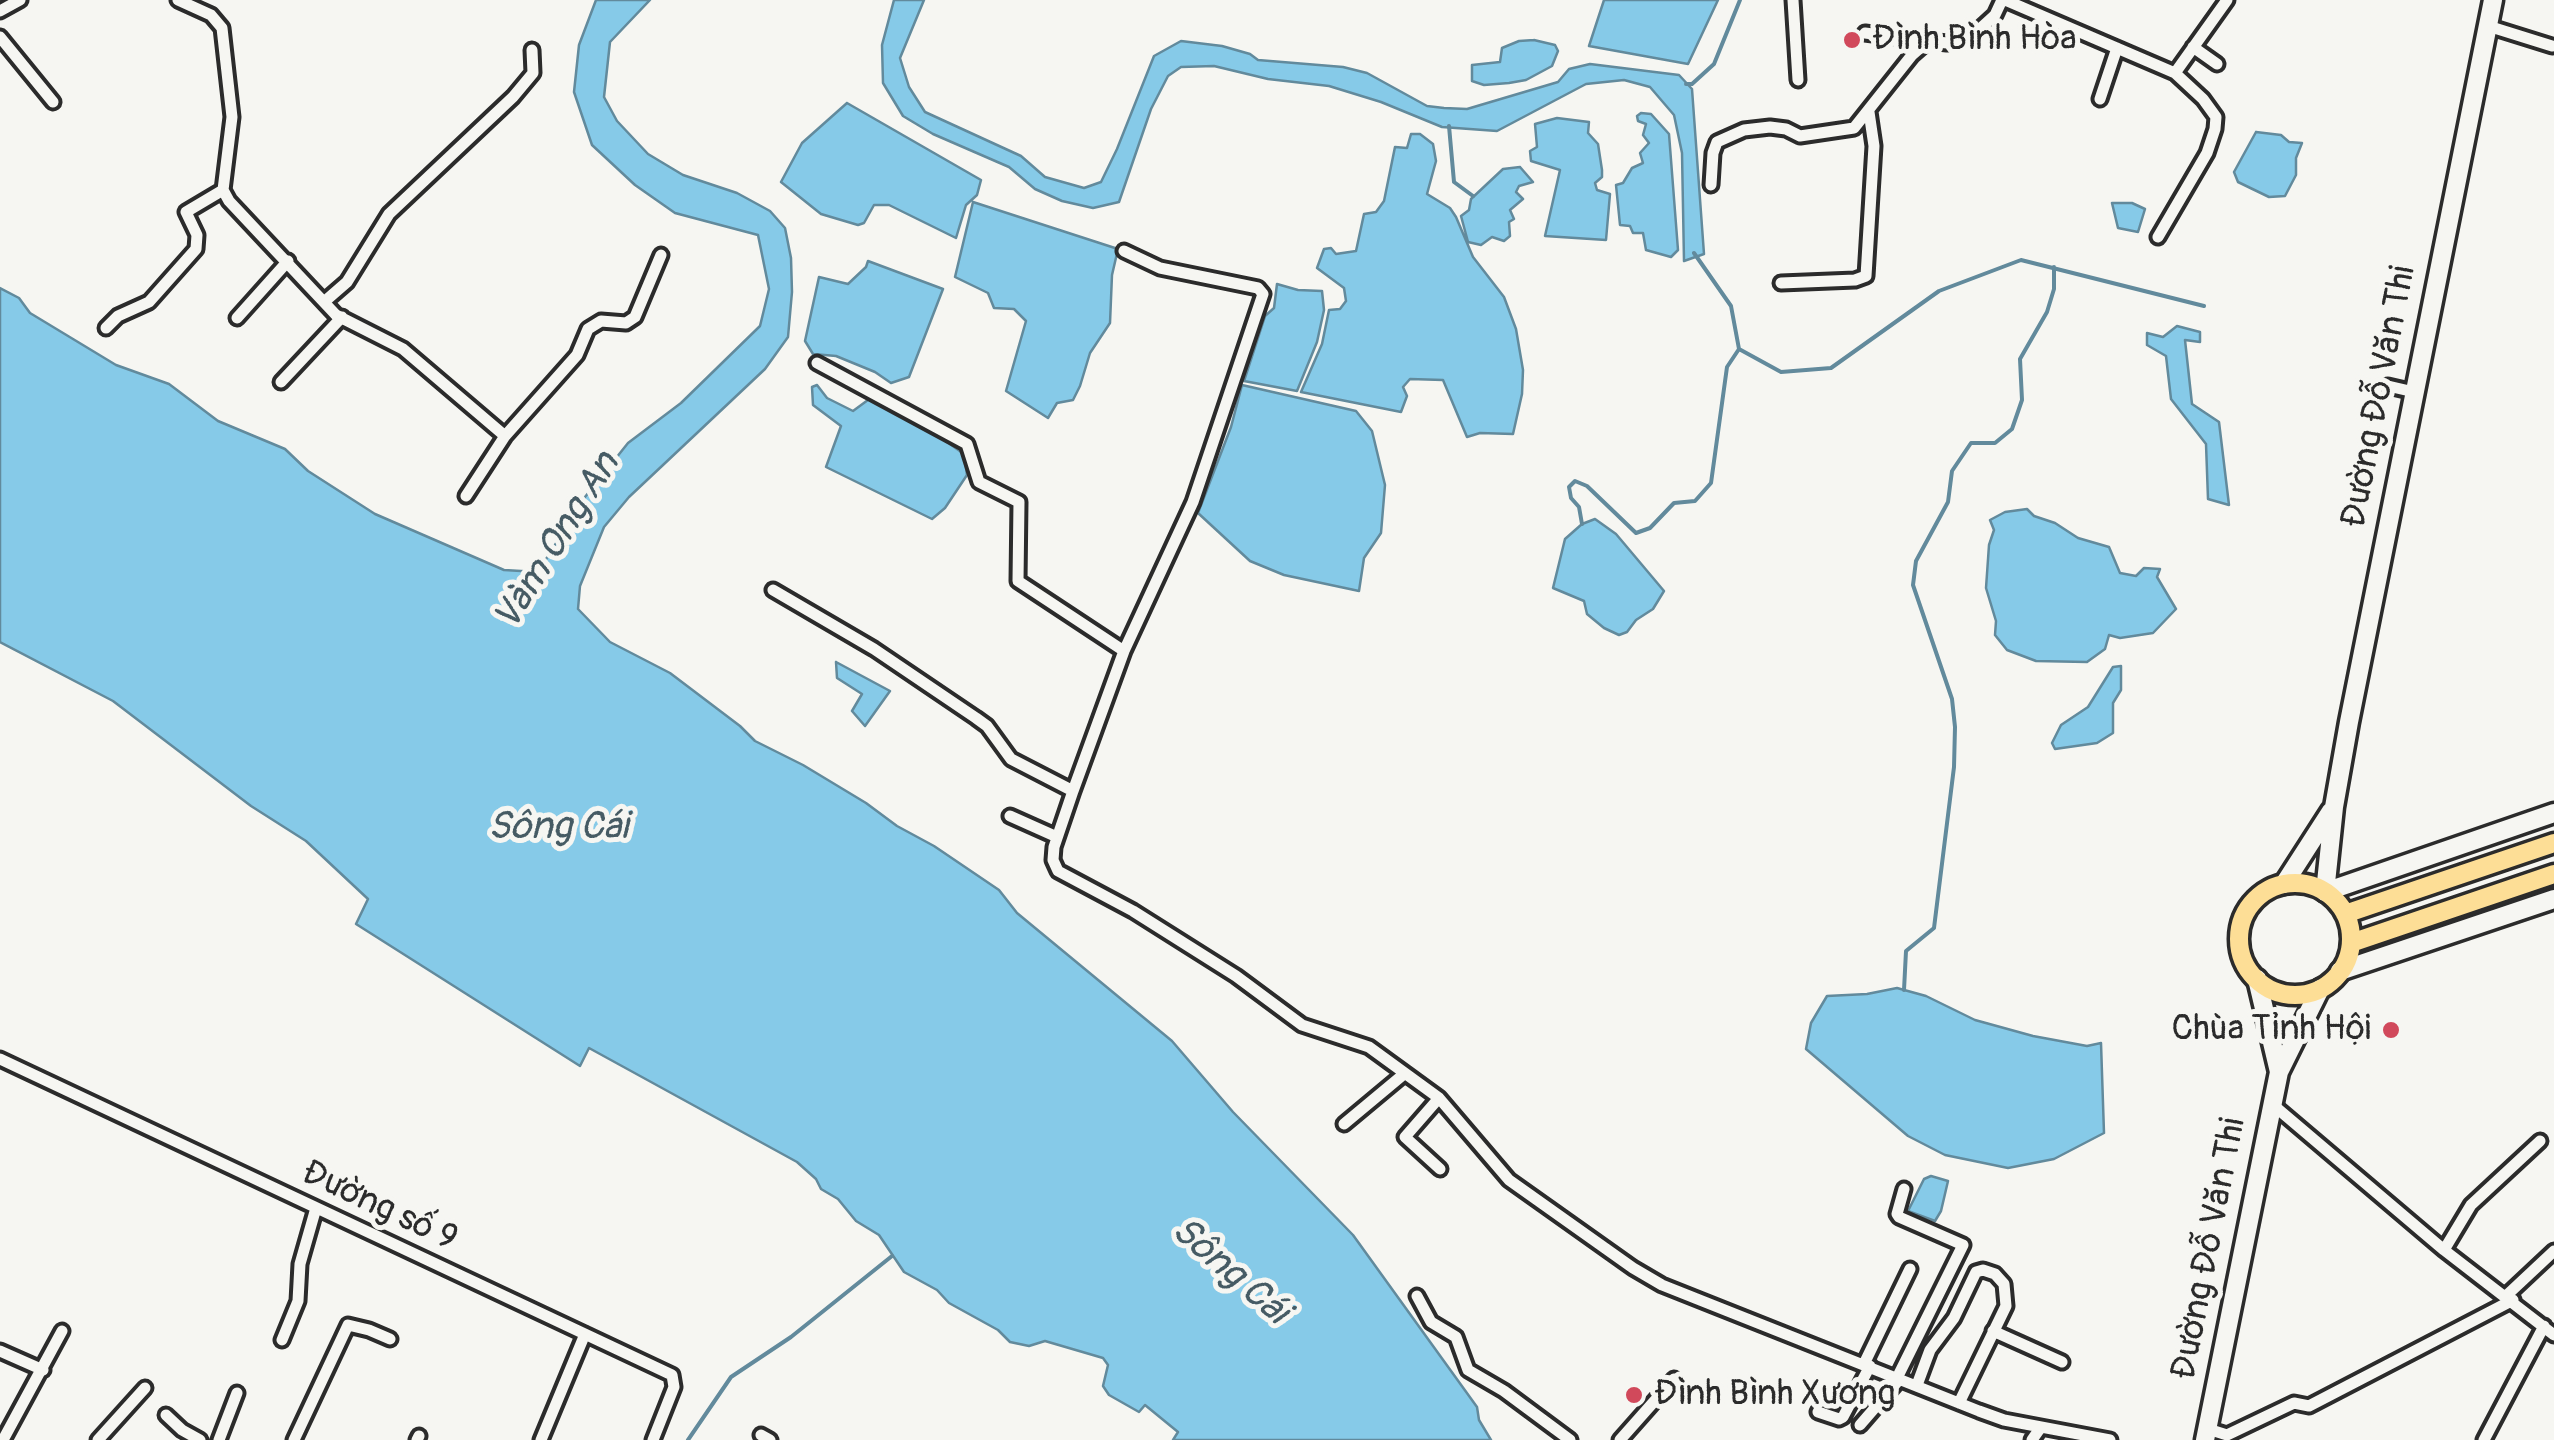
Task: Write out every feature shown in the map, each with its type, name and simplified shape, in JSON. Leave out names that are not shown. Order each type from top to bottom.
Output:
[{"type":"main road","points":[[2345,914],[2554,843]]},
{"type":"main road","points":[[2351,943],[2554,874]]},
{"type":"main road","points":[[2298,882],[2326,892],[2345,914],[2351,943],[2340,971],[2320,989],[2302,994],[2284,994],[2266,987],[2243,958],[2242,922],[2250,906],[2263,893],[2284,884],[2298,882]]},
{"type":"street","points":[[0,11],[20,0]]},
{"type":"street","points":[[178,0],[211,15],[224,40],[232,117],[223,190],[324,302],[342,317],[403,349],[506,436]]},
{"type":"street","points":[[192,9],[208,0]]},
{"type":"street","points":[[1793,0],[1798,80]]},
{"type":"street","points":[[1865,32],[1947,43],[1972,36],[2003,0],[2175,73],[2203,99],[2216,117],[2215,128],[2206,153],[2158,237]]},
{"type":"street","points":[[2175,73],[2228,0]]},
{"type":"street","name":"Đường Đỗ Văn Thi","points":[[2326,892],[2334,807],[2493,0]]},
{"type":"street","points":[[2488,26],[2552,46]]},
{"type":"street","points":[[0,36],[52,102]]},
{"type":"street","points":[[1711,184],[1717,142],[1770,127],[1800,136],[1848,131],[1869,112],[1912,55],[1928,41]]},
{"type":"street","points":[[2193,47],[2217,64]]},
{"type":"street","points":[[2100,99],[2117,48]]},
{"type":"street","points":[[324,302],[348,282],[389,214],[514,97],[532,72],[532,50]]},
{"type":"street","points":[[1781,283],[1866,276],[1874,146],[1869,112]]},
{"type":"street","points":[[106,328],[118,316],[149,302],[196,249],[197,235],[186,212],[223,190]]},
{"type":"street","points":[[1124,251],[1160,268],[1258,288],[1263,294],[1193,502],[1124,650],[1073,791],[1053,860],[1058,871],[1142,917],[1236,976],[1302,1024],[1369,1048],[1439,1098],[1509,1180],[1662,1285],[2004,1420],[2110,1440]]},
{"type":"street","points":[[466,496],[506,436],[577,355],[588,328],[602,320],[631,322],[661,255]]},
{"type":"street","points":[[236,318],[288,261]]},
{"type":"street","points":[[281,382],[342,317]]},
{"type":"street","points":[[816,362],[967,444],[978,482],[1019,502],[1018,580],[1124,650]]},
{"type":"street","points":[[2388,386],[2414,392]]},
{"type":"street","points":[[773,590],[874,649],[976,718],[1012,759],[1073,791]]},
{"type":"street","name":"Đường Đỗ Văn Thi","points":[[2284,884],[2334,807]]},
{"type":"street","points":[[2326,892],[2554,812]]},
{"type":"street","points":[[1010,816],[1058,837]]},
{"type":"street","points":[[2340,971],[2554,899]]},
{"type":"street","name":"Đường Đỗ Văn Thi","points":[[2258,979],[2279,1072]]},
{"type":"street","name":"Đường Đỗ Văn Thi","points":[[2207,1435],[2279,1072],[2320,989]]},
{"type":"street","name":"Đường số 9","points":[[0,1059],[672,1375],[675,1380],[654,1440]]},
{"type":"street","points":[[1344,1124],[1404,1074]]},
{"type":"street","points":[[1439,1098],[1405,1137],[1440,1169]]},
{"type":"street","points":[[2272,1104],[2444,1250],[2549,1330],[2514,1377],[2484,1440]]},
{"type":"street","points":[[2444,1250],[2471,1205],[2540,1141]]},
{"type":"street","points":[[1860,1425],[1898,1379],[1963,1245],[1899,1217],[1896,1214],[1904,1189]]},
{"type":"street","points":[[282,1340],[298,1301],[300,1264],[316,1208]]},
{"type":"street","points":[[2207,1435],[2227,1435],[2294,1403],[2309,1406],[2510,1298],[2554,1251]]},
{"type":"street","points":[[1818,1412],[1843,1417],[1910,1269]]},
{"type":"street","points":[[1916,1385],[1938,1336],[1954,1318],[1976,1272],[1995,1274],[2004,1284],[2006,1306],[1960,1403]]},
{"type":"street","points":[[1416,1296],[1431,1322],[1456,1337],[1468,1370],[1504,1391],[1570,1440]]},
{"type":"street","points":[[294,1440],[348,1325],[390,1339]]},
{"type":"street","points":[[1993,1330],[2062,1362]]},
{"type":"street","points":[[3,1440],[62,1332]]},
{"type":"street","points":[[541,1440],[585,1334]]},
{"type":"street","points":[[0,1351],[43,1370]]},
{"type":"street","points":[[1620,1440],[1674,1378]]},
{"type":"street","points":[[98,1440],[145,1388]]},
{"type":"street","points":[[219,1440],[236,1393]]},
{"type":"street","points":[[166,1416],[200,1440]]},
{"type":"street","points":[[2032,1440],[2041,1427]]},
{"type":"water","name":"Sông Cái","points":[[596,0],[650,0],[610,42],[604,97],[617,121],[648,154],[683,175],[737,193],[770,211],[785,228],[792,292],[788,337],[765,369],[629,497],[604,527],[580,586],[578,609],[610,642],[670,673],[755,741],[866,803],[999,890],[1017,913],[1172,1041],[1233,1112],[1353,1235],[1477,1407],[1479,1420],[1491,1440],[1173,1440],[1178,1432],[1145,1405],[1139,1412],[1109,1395],[1103,1386],[1108,1365],[1103,1358],[1045,1341],[1029,1346],[1010,1342],[998,1330],[904,1272],[879,1235],[856,1221],[797,1162],[589,1048],[580,1066],[356,924],[368,899],[306,841],[251,806],[113,701],[0,642],[0,288],[19,298],[30,313],[116,365],[169,384],[218,421],[285,449],[308,471],[375,514],[504,570],[538,572],[585,497],[628,443],[681,403],[760,326],[769,289],[758,235],[675,213],[635,185],[592,145],[574,92],[579,45]]},
{"type":"water","points":[[894,0],[924,0],[900,58],[909,87],[925,112],[1021,156],[1045,177],[1084,188],[1101,182],[1154,56],[1181,41],[1222,46],[1258,60],[1343,67],[1367,73],[1427,106],[1444,108],[1467,109],[1558,82],[1569,69],[1590,64],[1679,75],[1692,89],[1704,254],[1684,261],[1682,153],[1674,115],[1650,87],[1624,80],[1586,84],[1497,131],[1442,127],[1329,86],[1268,79],[1214,66],[1181,67],[1168,76],[1151,109],[1119,202],[1093,208],[1035,189],[1009,167],[933,134],[903,116],[883,83],[882,45]]},
{"type":"water","points":[[1604,0],[1718,0],[1688,64],[1589,46]]},
{"type":"water","points":[[1534,40],[1555,45],[1558,51],[1552,66],[1526,80],[1484,85],[1472,81],[1472,65],[1500,62],[1502,48]]},
{"type":"water","points":[[847,103],[981,180],[977,195],[966,205],[956,238],[889,205],[874,205],[864,223],[858,225],[821,214],[781,182],[802,143]]},
{"type":"water","points":[[1641,113],[1651,114],[1669,134],[1678,250],[1671,257],[1646,250],[1643,233],[1633,233],[1630,226],[1620,225],[1616,185],[1623,183],[1632,168],[1643,163],[1640,153],[1649,143],[1643,135],[1646,124],[1638,121]]},
{"type":"water","points":[[1557,118],[1589,122],[1588,133],[1598,144],[1602,177],[1595,183],[1597,190],[1610,194],[1606,240],[1545,236],[1560,170],[1531,161],[1530,151],[1537,147],[1535,124]]},
{"type":"water","points":[[2256,132],[2302,143],[2296,158],[2296,175],[2285,196],[2269,197],[2238,182],[2234,172]]},
{"type":"water","points":[[1411,134],[1420,134],[1433,144],[1436,161],[1427,194],[1450,208],[1456,217],[1473,257],[1504,297],[1516,329],[1523,370],[1513,434],[1480,433],[1467,437],[1443,380],[1410,379],[1403,387],[1407,396],[1401,412],[1301,392],[1322,344],[1329,310],[1340,309],[1346,301],[1344,288],[1317,268],[1324,249],[1331,248],[1336,254],[1356,251],[1364,214],[1376,212],[1384,201],[1395,147],[1407,148]]},
{"type":"water","points":[[1520,167],[1533,182],[1519,186],[1516,192],[1523,199],[1510,210],[1514,219],[1509,222],[1510,236],[1504,241],[1492,237],[1481,245],[1468,242],[1461,216],[1469,210],[1471,199],[1503,169]]},
{"type":"water","points":[[973,202],[1118,249],[1112,275],[1110,323],[1090,353],[1073,400],[1057,403],[1048,418],[1006,391],[1026,321],[1014,309],[994,308],[988,293],[955,277]]},
{"type":"water","points":[[2112,203],[2132,203],[2145,209],[2138,232],[2118,228]]},
{"type":"water","points":[[868,261],[943,289],[909,377],[891,383],[836,356],[813,354],[805,341],[819,277],[848,284]]},
{"type":"water","points":[[1277,284],[1322,291],[1324,310],[1317,342],[1297,391],[1244,381],[1265,316],[1274,308]]},
{"type":"water","points":[[2177,326],[2200,332],[2200,342],[2185,340],[2192,404],[2219,422],[2229,505],[2208,499],[2206,444],[2171,399],[2166,356],[2147,345],[2147,333],[2163,337]]},
{"type":"water","points":[[817,385],[827,398],[853,411],[872,397],[964,454],[967,475],[945,508],[932,519],[826,467],[841,426],[813,405],[812,387]]},
{"type":"water","points":[[1242,385],[1356,411],[1372,431],[1385,485],[1381,533],[1364,558],[1359,591],[1284,575],[1250,561],[1198,513],[1231,427]]},
{"type":"water","points":[[2027,509],[2078,538],[2109,547],[2120,573],[2136,576],[2144,568],[2160,569],[2157,577],[2176,609],[2153,633],[2120,638],[2109,635],[2105,649],[2087,662],[2036,661],[2007,650],[1995,635],[1996,621],[1986,588],[1994,530],[1990,520],[2005,512]]},
{"type":"water","points":[[1595,519],[1616,534],[1664,591],[1653,609],[1619,635],[1587,614],[1584,601],[1553,588],[1565,539],[1582,524]]},
{"type":"water","points":[[836,662],[890,691],[865,726],[852,711],[862,694],[837,678]]},
{"type":"water","points":[[2121,666],[2121,690],[2113,703],[2113,733],[2097,743],[2055,749],[2052,743],[2061,725],[2088,707],[2113,667]]},
{"type":"water","points":[[1897,988],[1926,996],[1975,1020],[2033,1036],[2087,1046],[2101,1043],[2104,1133],[2054,1159],[2008,1168],[1945,1155],[1908,1136],[1806,1049],[1811,1023],[1827,996]]},
{"type":"water","points":[[1931,1176],[1948,1181],[1935,1221],[1908,1211],[1924,1179]]},
{"type":"waterway","points":[[1686,84],[1692,84],[1714,64],[1740,0]]},
{"type":"waterway","points":[[1449,126],[1454,182],[1473,196]]},
{"type":"waterway","points":[[1694,253],[1731,306],[1739,349],[1781,372],[1831,368],[1939,291],[2021,260],[2204,306]]},
{"type":"waterway","points":[[1904,990],[1906,951],[1934,928],[1954,767],[1952,699],[1913,585],[1916,561],[1948,502],[1952,471],[1971,443],[1995,443],[2012,429],[2022,400],[2020,359],[2047,312],[2054,289],[2054,267]]},
{"type":"waterway","points":[[1582,524],[1569,487],[1575,481],[1587,486],[1636,533],[1650,528],[1674,503],[1695,501],[1711,483],[1727,367],[1739,349]]},
{"type":"waterway","points":[[688,1440],[731,1377],[791,1337],[892,1256]]},
{"type":"place","name":"Đình Bình Hòa","points":[[1852,40]]},
{"type":"place","name":"Chùa Tỉnh Hội","points":[[2391,1030]]},
{"type":"place","name":"Đình Bình Xương","points":[[1634,1395]]},
{"type":"water label","name":"Vàm Ong An","points":[[558,542]]}]
